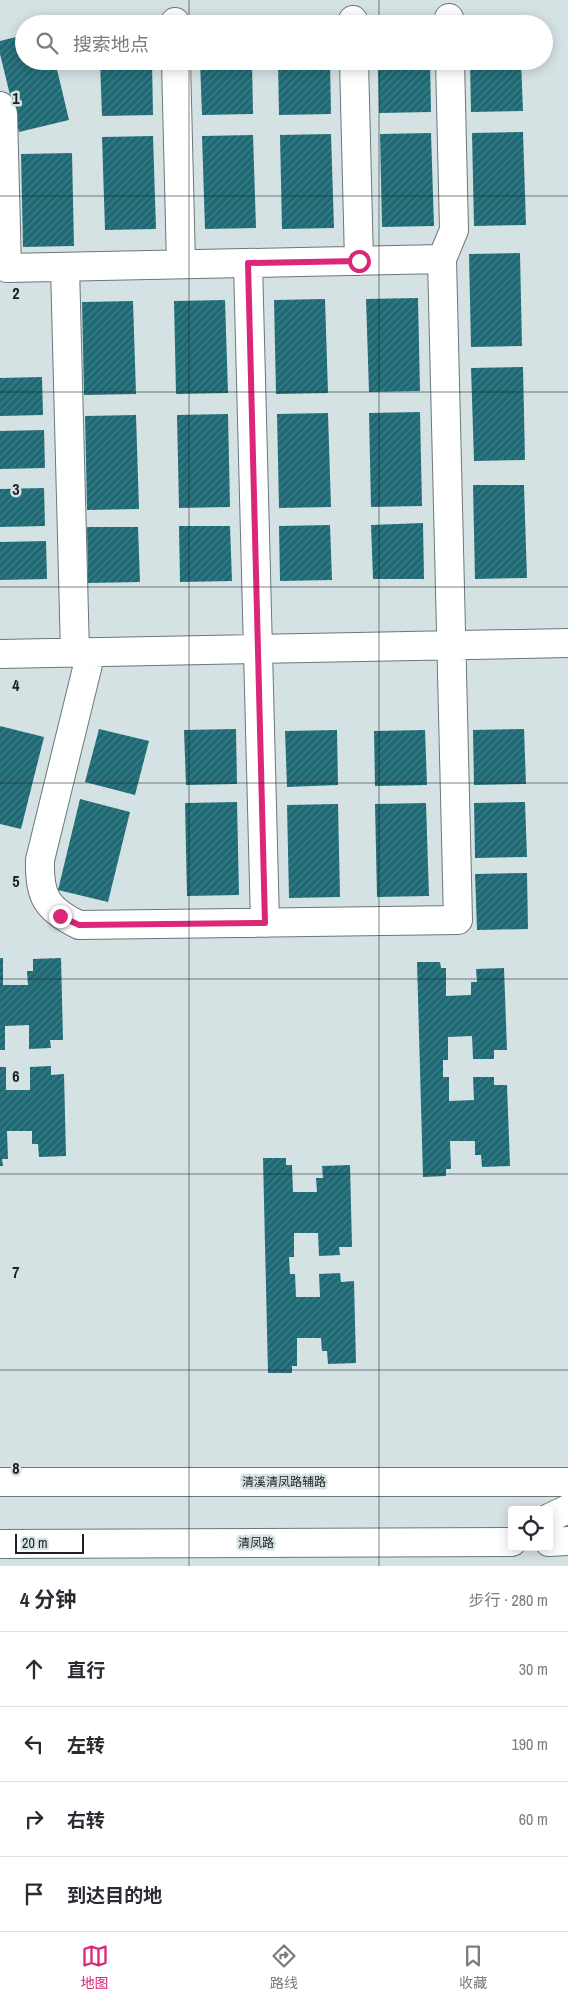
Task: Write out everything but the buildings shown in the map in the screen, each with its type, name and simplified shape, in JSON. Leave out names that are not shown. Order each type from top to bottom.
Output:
[{"type":"main road","points":[[176,70],[181,264]]},
{"type":"main road","points":[[354,70],[359,261]]},
{"type":"main road","points":[[66,267],[83,653],[40,860],[39,880],[46,900],[60,916],[79,925],[458,920],[442,259],[454,230],[450,70]]},
{"type":"main road","points":[[0,106],[3,114],[7,268],[442,259]]},
{"type":"main road","points":[[248,263],[265,923]]},
{"type":"main road","points":[[0,654],[568,643]]},
{"type":"main road","name":"清溪清凤路辅路","points":[[0,1482],[568,1482]]},
{"type":"main road","points":[[553,1516],[568,1509]]},
{"type":"main road","points":[[476,1542],[508,1532]]},
{"type":"main road","points":[[553,1542],[568,1541]]},
{"type":"main road","name":"清凤路","points":[[0,1544],[508,1542]]},
{"type":"route","points":[[60,916],[79,925],[265,923],[248,263],[359,261]]}]
